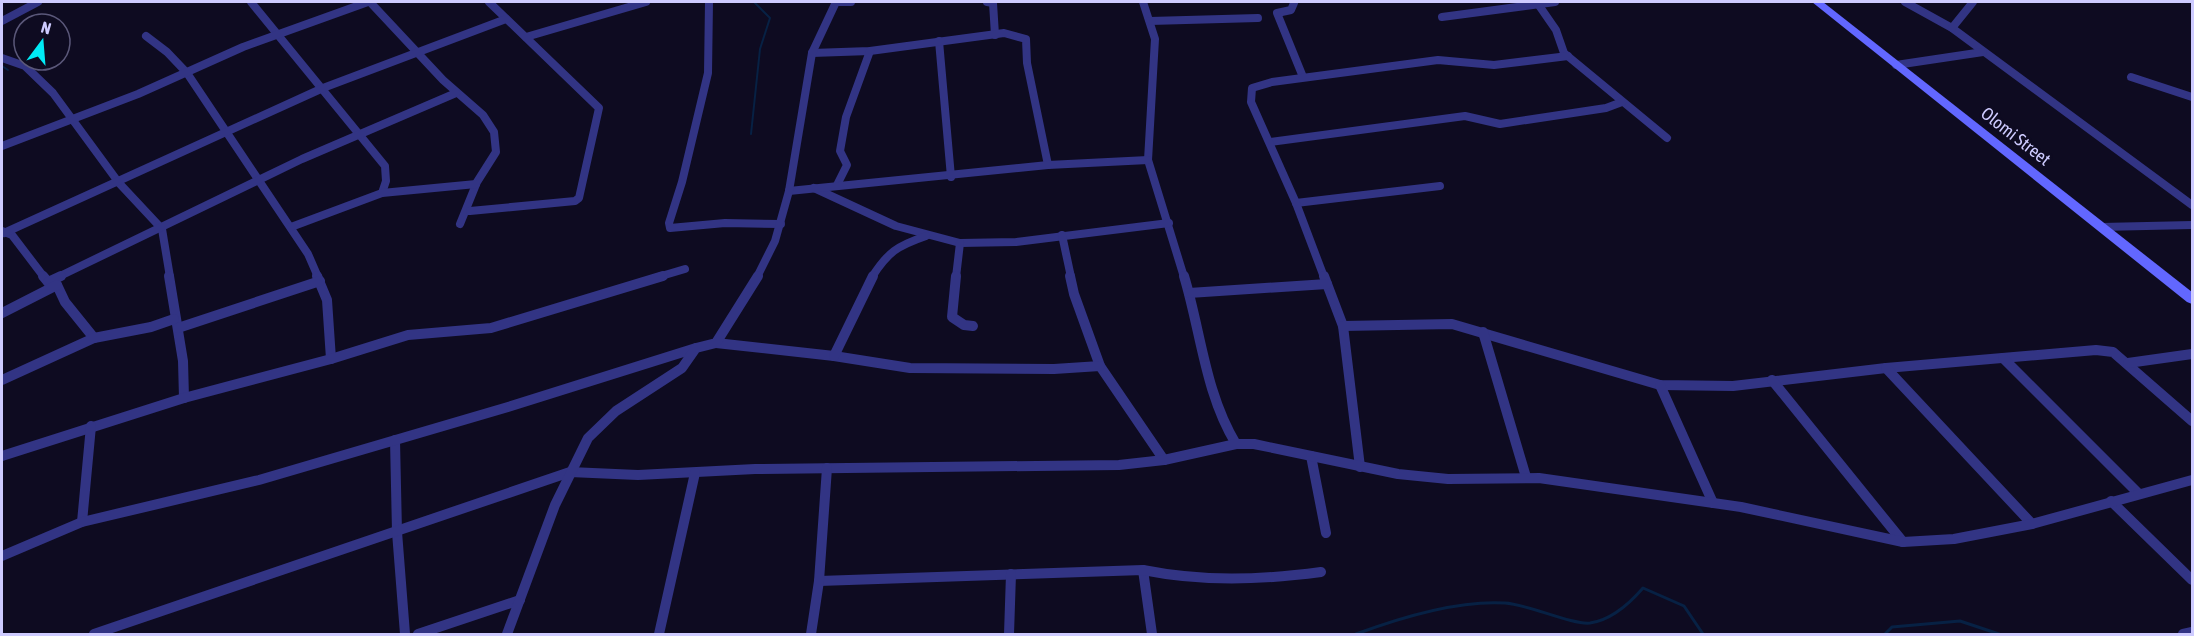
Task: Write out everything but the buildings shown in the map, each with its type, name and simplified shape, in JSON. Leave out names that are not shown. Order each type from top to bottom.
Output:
[{"type":"main road","name":"Olomi Street","points":[[1817,2],[2193,299]]},
{"type":"street","points":[[2,21],[38,2]]},
{"type":"street","points":[[251,2],[385,166],[386,181],[382,193]]},
{"type":"street","points":[[2,147],[187,73],[243,47],[369,2],[421,52],[456,93],[493,129],[497,147],[476,184],[470,211],[460,224]]},
{"type":"street","points":[[470,211],[575,201],[579,198],[599,108],[489,2]]},
{"type":"street","points":[[526,37],[646,2]]},
{"type":"street","points":[[709,2],[708,73],[670,228],[726,223],[781,224]]},
{"type":"street","points":[[716,344],[760,273],[781,224],[789,191],[812,53],[836,2],[851,2]]},
{"type":"street","points":[[987,2],[993,3],[995,11],[995,35]]},
{"type":"street","points":[[1143,2],[1155,39],[1148,160],[1189,293],[1209,380],[1227,429],[1236,444]]},
{"type":"street","points":[[1442,17],[1555,2]]},
{"type":"street","points":[[1905,2],[1952,28],[2193,205]]},
{"type":"street","points":[[1952,28],[1973,2]]},
{"type":"street","points":[[1294,3],[1291,10],[1277,12],[1303,78]]},
{"type":"street","points":[[1538,4],[1556,30],[1568,56],[1667,138]]},
{"type":"street","points":[[1150,21],[1258,18]]},
{"type":"street","points":[[94,338],[53,284],[5,235],[323,88],[506,19]]},
{"type":"street","points":[[812,53],[870,51],[995,35],[1015,34],[1026,39],[1027,63],[1048,165]]},
{"type":"street","points":[[146,36],[167,52],[187,73],[206,99],[225,134],[308,254],[327,300],[331,360]]},
{"type":"street","points":[[939,41],[951,177]]},
{"type":"street","points":[[837,185],[847,165],[840,151],[846,117],[870,51]]},
{"type":"street","points":[[1896,65],[1983,52]]},
{"type":"street","points":[[1360,466],[1343,326],[1296,203],[1251,102],[1252,88],[1272,82],[1438,60],[1494,65],[1568,56]]},
{"type":"street","points":[[2,58],[25,66],[52,93],[119,183],[162,229],[184,398]]},
{"type":"street","points":[[2131,77],[2193,97]]},
{"type":"street","points":[[2,313],[53,284],[302,159],[456,93]]},
{"type":"street","points":[[1270,142],[1466,116],[1500,124],[1587,112],[1622,102]]},
{"type":"street","points":[[789,191],[837,185],[951,177],[1048,165],[1148,160]]},
{"type":"street","points":[[291,227],[342,206],[382,193],[476,184]]},
{"type":"street","points":[[1296,203],[1440,186]]},
{"type":"street","points":[[814,188],[896,226],[926,236],[960,243],[987,244],[1169,223]]},
{"type":"street","points":[[2100,227],[2193,225]]},
{"type":"street","points":[[896,226],[898,246]]},
{"type":"street","points":[[1062,235],[1074,294],[1100,366],[1164,460]]},
{"type":"street","points":[[834,356],[843,331],[870,280],[898,246],[926,236]]},
{"type":"street","points":[[960,243],[952,317],[964,326],[973,326]]},
{"type":"street","points":[[2,456],[184,398],[331,360],[408,335],[490,328],[685,269]]},
{"type":"street","points":[[2,380],[94,338],[176,323],[320,281]]},
{"type":"street","points":[[1189,293],[1328,284]]},
{"type":"street","points":[[1343,326],[1452,324],[1660,385],[1733,386],[1886,368],[2096,350],[2113,352],[2193,421]]},
{"type":"street","points":[[1483,332],[1526,477]]},
{"type":"street","points":[[2,556],[82,522],[259,480],[696,348],[716,344],[834,356],[910,368],[1043,369],[1100,366]]},
{"type":"street","points":[[507,634],[555,505],[578,453],[600,423],[682,368],[696,348]]},
{"type":"street","points":[[2128,363],[2193,354]]},
{"type":"street","points":[[2003,358],[2138,493]]},
{"type":"street","points":[[1886,368],[2032,524]]},
{"type":"street","points":[[1772,380],[1903,542]]},
{"type":"street","points":[[1660,385],[1713,503]]},
{"type":"street","points":[[82,522],[91,426]]},
{"type":"street","points":[[395,440],[397,532],[405,634]]},
{"type":"street","points":[[94,634],[397,532],[479,501],[570,472],[695,473],[827,468],[1119,465],[1164,460],[1236,444],[1254,444],[1360,466],[1448,479],[1526,477],[1713,503],[1779,514],[1903,542],[1954,539],[2032,524],[2138,493],[2193,480]]},
{"type":"street","points":[[1311,456],[1326,533]]},
{"type":"street","points":[[812,634],[819,581],[827,468]]},
{"type":"street","points":[[659,634],[695,473]]},
{"type":"street","points":[[2111,501],[2193,580]]},
{"type":"street","points":[[819,581],[1143,570],[1172,578],[1259,581],[1321,572]]},
{"type":"street","points":[[1143,570],[1152,634]]},
{"type":"street","points":[[1009,634],[1011,574]]},
{"type":"street","points":[[418,634],[520,600]]},
{"type":"street","points":[[2183,634],[2193,632]]},
{"type":"waterway","points":[[751,134],[760,49],[770,18],[754,2]]},
{"type":"waterway","points":[[2,66],[8,70]]},
{"type":"waterway","points":[[1356,634],[1429,611],[1487,603],[1514,604],[1572,621],[1590,623],[1613,615],[1643,588],[1684,606],[1703,634]]},
{"type":"waterway","points":[[1885,634],[1892,627],[1960,621],[1999,634]]}]
